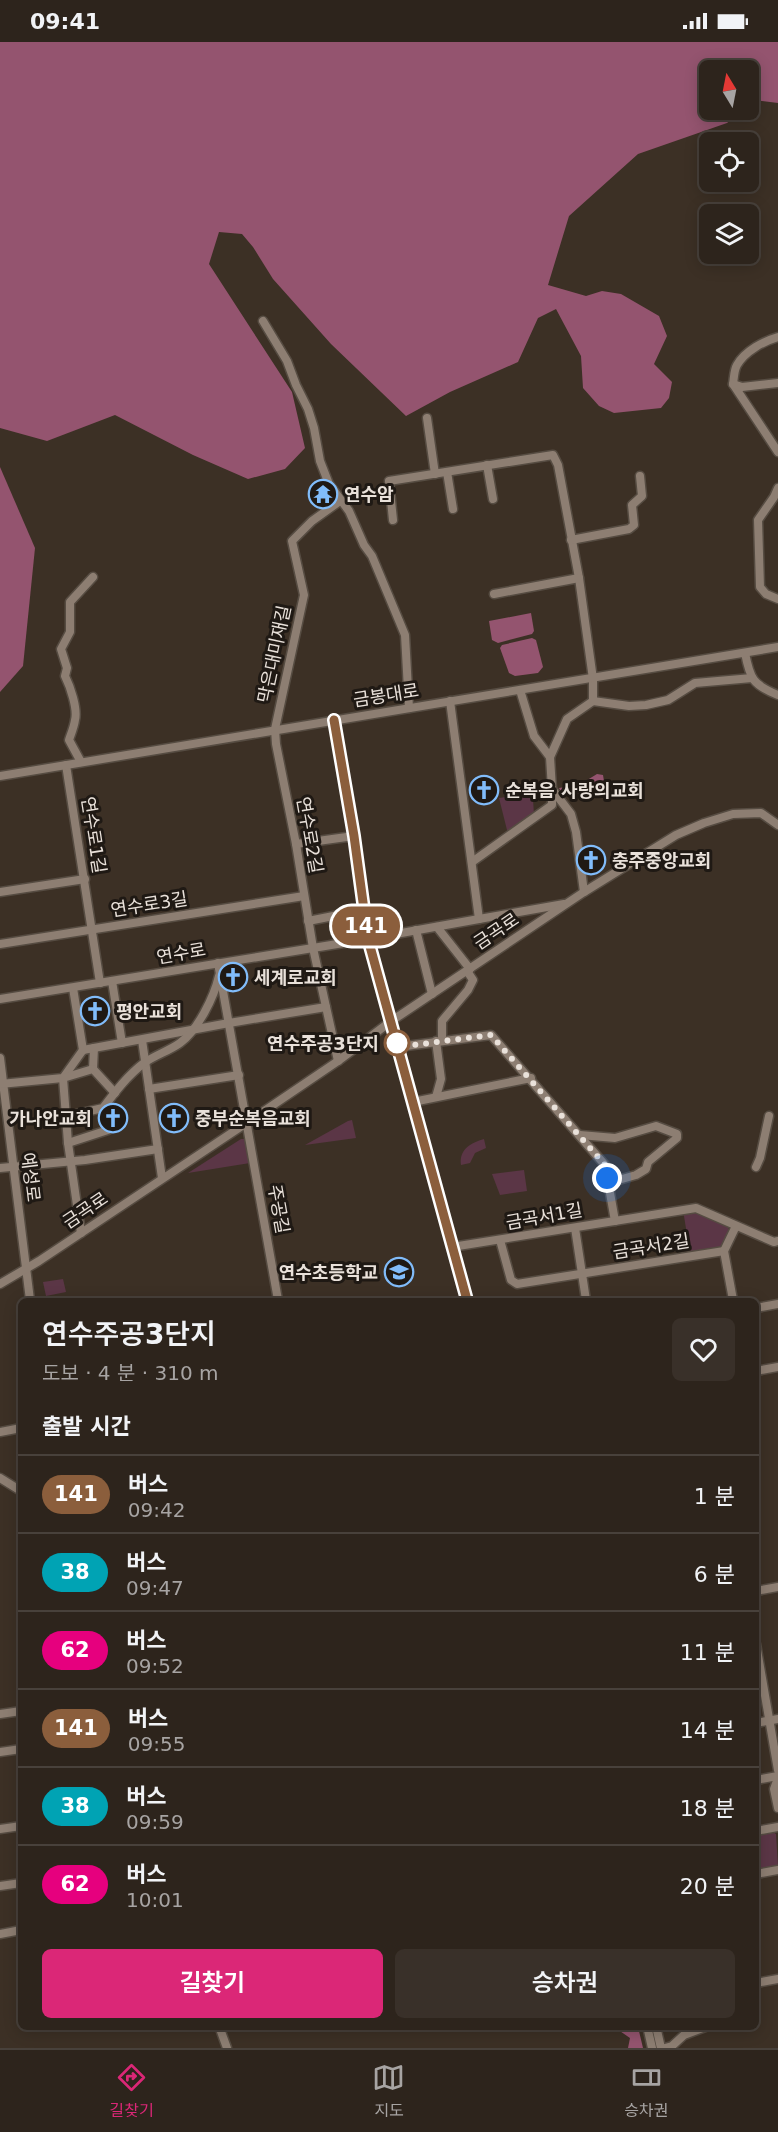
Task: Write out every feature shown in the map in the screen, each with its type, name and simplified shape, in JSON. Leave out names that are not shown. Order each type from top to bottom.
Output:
[{"type":"street","points":[[263,321],[287,361],[308,409],[320,461],[329,484],[349,512],[364,545],[372,556],[405,635],[409,708]]},
{"type":"street","points":[[778,337],[745,355],[736,365],[733,384],[778,452]]},
{"type":"street","points":[[733,384],[742,387],[778,383]]},
{"type":"street","points":[[427,418],[435,474]]},
{"type":"street","points":[[393,519],[389,481],[553,455],[558,465],[579,578],[593,701]]},
{"type":"street","points":[[488,465],[493,499]]},
{"type":"street","points":[[447,472],[453,509]]},
{"type":"street","points":[[571,540],[629,529],[634,525],[632,506],[642,496],[640,476]]},
{"type":"street","points":[[778,488],[758,520],[760,587],[766,594],[778,598]]},
{"type":"street","name":"막은대미재길","points":[[275,729],[304,595],[292,541],[312,521],[340,501]]},
{"type":"street","points":[[81,762],[69,740],[76,719],[76,711],[70,686],[64,676],[67,668],[61,649],[70,632],[70,602],[93,577]]},
{"type":"street","points":[[494,594],[579,578]]},
{"type":"street","name":"금봉대로","points":[[0,776],[778,647]]},
{"type":"street","points":[[745,653],[749,675],[766,690],[778,695]]},
{"type":"street","points":[[472,862],[552,805],[550,757],[567,719],[593,701],[629,706],[646,705],[668,700],[695,683],[752,678]]},
{"type":"street","points":[[520,690],[534,736],[550,757]]},
{"type":"street","points":[[450,702],[479,919]]},
{"type":"street","points":[[334,720],[354,836],[368,939],[466,1298]]},
{"type":"street","name":"연수로2길","points":[[275,729],[312,948],[338,1061]]},
{"type":"street","name":"연수로1길","points":[[66,765],[100,983]]},
{"type":"street","points":[[552,789],[571,814],[576,832],[584,892]]},
{"type":"street","name":"금곡로","points":[[0,1284],[248,1122],[338,1061],[390,1022],[584,892],[676,836],[704,823],[733,814],[761,813],[778,825]]},
{"type":"street","points":[[296,844],[354,836]]},
{"type":"street","points":[[0,892],[85,879]]},
{"type":"street","name":"연수로3길","points":[[0,944],[304,896]]},
{"type":"street","name":"연수로","points":[[0,999],[219,967],[312,948],[568,903]]},
{"type":"street","points":[[308,921],[364,910]]},
{"type":"street","points":[[436,1097],[441,1079],[439,1041],[442,1021],[468,990],[473,980],[437,927]]},
{"type":"street","points":[[416,930],[432,994]]},
{"type":"street","points":[[219,967],[248,1122]]},
{"type":"street","points":[[66,1119],[72,1115],[103,1108],[145,1062],[175,1046],[196,1029],[215,992],[219,967]]},
{"type":"street","points":[[112,981],[122,1043]]},
{"type":"street","points":[[73,988],[83,1050]]},
{"type":"street","points":[[81,1233],[70,1161],[63,1078],[83,1050],[326,1007]]},
{"type":"street","points":[[398,1047],[491,1035],[605,1165],[615,1221]]},
{"type":"street","points":[[142,1040],[162,1178]]},
{"type":"street","points":[[94,1048],[93,1069],[115,1093]]},
{"type":"street","name":"예성로","points":[[0,1058],[30,1298]]},
{"type":"street","points":[[2,1084],[63,1078],[93,1069]]},
{"type":"street","points":[[149,1089],[239,1075]]},
{"type":"street","points":[[413,1102],[531,1078]]},
{"type":"street","points":[[756,1167],[769,1116]]},
{"type":"street","name":"주공길","points":[[248,1122],[278,1298]]},
{"type":"street","points":[[580,1135],[615,1138],[656,1126],[677,1134],[676,1138],[648,1162],[646,1169],[636,1175],[608,1183]]},
{"type":"street","points":[[68,1143],[108,1130]]},
{"type":"street","points":[[0,1168],[158,1149]]},
{"type":"street","name":"금곡서1길","points":[[452,1247],[696,1208],[774,1242],[778,1241]]},
{"type":"street","points":[[733,1298],[724,1251],[736,1226]]},
{"type":"street","points":[[575,1228],[586,1298]]},
{"type":"street","name":"금곡서2길","points":[[500,1240],[509,1277],[514,1283],[724,1251]]},
{"type":"street","points":[[759,1307],[778,1304]]},
{"type":"street","points":[[759,1370],[778,1367]]},
{"type":"street","points":[[0,1432],[18,1429]]},
{"type":"street","points":[[0,1478],[18,1489]]},
{"type":"street","points":[[759,1590],[778,1587]]},
{"type":"street","points":[[759,1656],[774,1719],[778,1770]]},
{"type":"street","points":[[0,1714],[18,1711]]},
{"type":"street","points":[[759,1722],[774,1719]]},
{"type":"street","points":[[0,1752],[18,1749]]},
{"type":"street","points":[[759,1780],[778,1777],[774,1788],[778,1808]]},
{"type":"street","points":[[0,1829],[18,1826]]},
{"type":"street","points":[[759,1830],[778,1827]]},
{"type":"street","points":[[759,1873],[778,1870]]},
{"type":"street","points":[[0,1886],[18,1883]]},
{"type":"street","points":[[0,1934],[18,1931]]},
{"type":"street","points":[[759,1982],[778,1979]]},
{"type":"street","points":[[220,2030],[227,2048]]},
{"type":"street","points":[[648,2030],[652,2048]]},
{"type":"street","points":[[658,2030],[667,2047],[684,2035],[697,2030]]},
{"type":"shaded area","points":[[0,42],[778,42],[778,103],[759,101],[759,60],[699,60],[699,120],[731,120],[638,154],[569,216],[548,285],[586,296],[602,291],[621,294],[659,316],[667,336],[654,364],[672,382],[669,398],[661,408],[614,413],[599,406],[583,388],[581,356],[556,309],[538,318],[518,362],[450,392],[406,416],[331,344],[273,279],[242,234],[219,232],[209,264],[292,392],[305,448],[285,469],[248,479],[193,455],[115,415],[47,441],[0,428]]},
{"type":"shaded area","points":[[0,467],[35,548],[23,666],[0,692]]},
{"type":"shaded area","points":[[531,613],[534,631],[532,634],[498,643],[492,640],[489,621]]},
{"type":"shaded area","points":[[532,638],[536,640],[543,667],[538,673],[515,676],[509,673],[500,648],[502,645]]},
{"type":"shaded area","points":[[597,774],[603,775],[605,787],[589,793],[563,795],[559,788],[579,785]]},
{"type":"shaded area","points":[[527,794],[533,799],[534,815],[511,832],[507,830],[499,798]]},
{"type":"shaded area","points":[[352,1120],[356,1138],[305,1145],[348,1121]]},
{"type":"shaded area","points":[[241,1139],[245,1139],[250,1163],[188,1173]]},
{"type":"shaded area","points":[[484,1139],[486,1148],[475,1153],[470,1163],[461,1165],[462,1155],[467,1147]]},
{"type":"shaded area","points":[[524,1170],[527,1191],[500,1195],[492,1174]]},
{"type":"shaded area","points":[[696,1208],[728,1222],[729,1233],[721,1248],[690,1253],[683,1210]]},
{"type":"shaded area","points":[[63,1279],[66,1292],[46,1296],[43,1282]]},
{"type":"shaded area","points":[[773,1832],[776,1834],[778,1866],[759,1869],[759,1834]]},
{"type":"shaded area","points":[[618,2030],[639,2030],[643,2048],[628,2048],[630,2038]]},
{"type":"bus line","name":"141","points":[[334,720],[354,836],[368,939],[466,1298]]},
{"type":"place","name":"연수암","points":[[323,494]]},
{"type":"place","name":"순복음 사랑의교회","points":[[484,790]]},
{"type":"place","name":"충주중앙교회","points":[[591,860]]},
{"type":"place","name":"세계로교회","points":[[233,977]]},
{"type":"place","name":"평안교회","points":[[95,1011]]},
{"type":"place","name":"연수주공3단지","points":[[397,1043]]},
{"type":"place","name":"가나안교회","points":[[113,1118]]},
{"type":"place","name":"중부순복음교회","points":[[174,1118]]},
{"type":"place","name":"연수초등학교","points":[[399,1272]]},
{"type":"route","points":[[397,1043],[398,1047],[491,1035],[605,1165],[607,1178]]}]
